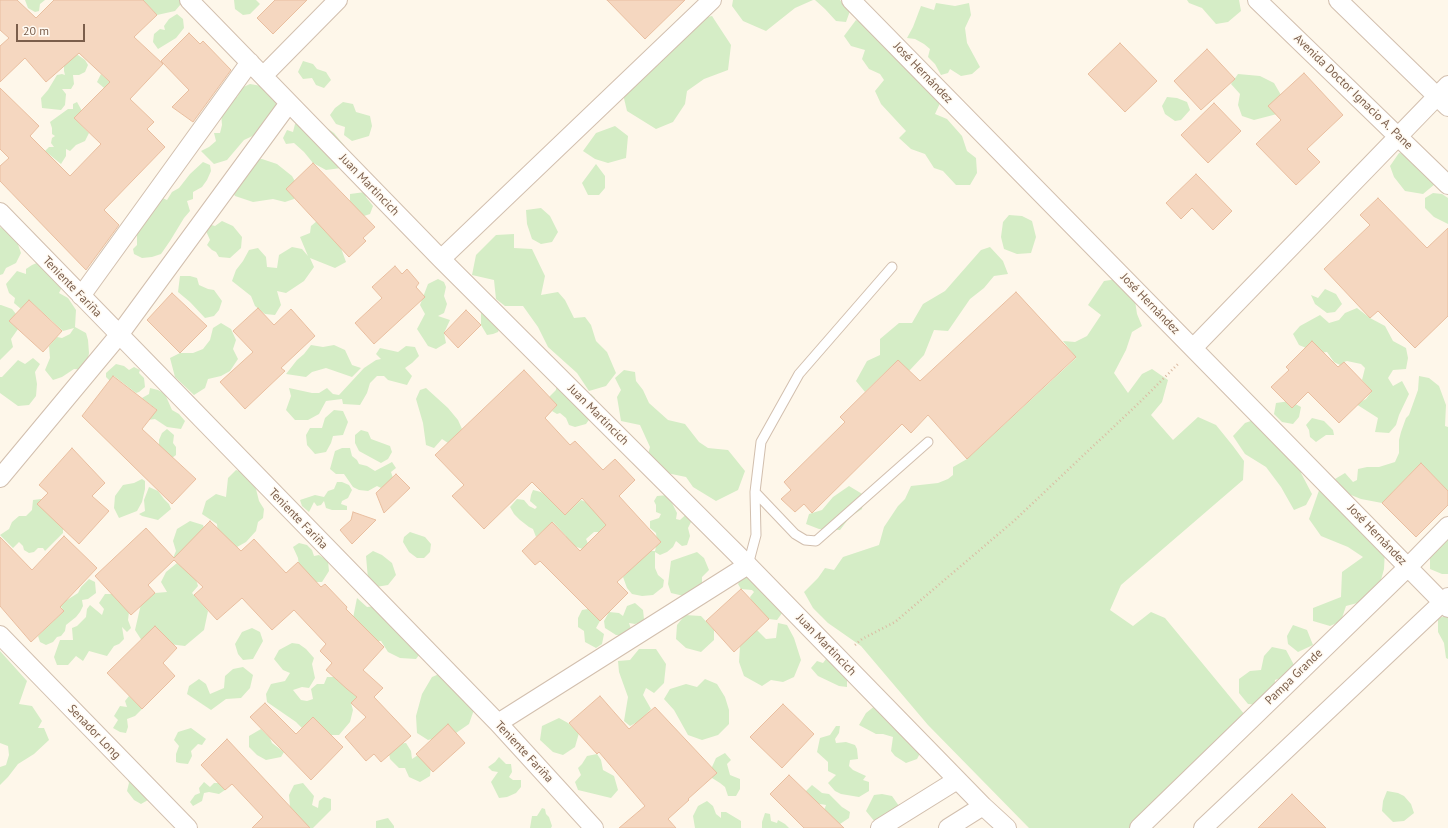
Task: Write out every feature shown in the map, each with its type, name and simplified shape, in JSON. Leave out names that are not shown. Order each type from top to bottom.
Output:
[{"type":"street","name":"Juan Martincich","points":[[189,0],[441,259],[748,565],[957,780],[1008,828]]},
{"type":"street","points":[[263,76],[338,0]]},
{"type":"street","points":[[441,259],[712,0]]},
{"type":"street","name":"José Hernández","points":[[851,0],[1408,567],[1446,602]]},
{"type":"street","name":"Avenida Doctor Ignacio A. Pane","points":[[1257,0],[1448,185]]},
{"type":"street","points":[[1193,348],[1399,137],[1444,96],[1338,0]]},
{"type":"street","points":[[81,296],[250,62]]},
{"type":"street","points":[[0,478],[119,335],[289,103]]},
{"type":"street","name":"Teniente Fariña","points":[[0,212],[498,723],[594,828]]},
{"type":"street","name":"Pampa Grande","points":[[1139,828],[1408,567],[1448,526]]},
{"type":"street","points":[[498,723],[748,565]]},
{"type":"street","points":[[1203,828],[1446,602]]},
{"type":"street","name":"Senador Long","points":[[0,635],[188,828]]},
{"type":"street","points":[[880,828],[957,780]]},
{"type":"street","points":[[948,828],[983,806]]},
{"type":"lane","points":[[748,565],[756,535],[755,492],[761,442],[800,374],[892,267]]},
{"type":"lane","points":[[755,492],[795,534],[805,540],[816,541],[928,442]]},
{"type":"path","points":[[839,658],[862,639],[895,622],[1015,520],[1142,400],[1193,348]]},
{"type":"green space","points":[[25,0],[45,0],[40,4],[39,11],[35,12],[28,8]]},
{"type":"green space","points":[[143,0],[179,0],[181,4],[175,11],[157,15]]},
{"type":"green space","points":[[234,0],[256,0],[260,4],[250,14],[243,15],[235,9]]},
{"type":"green space","points":[[733,0],[813,0],[795,8],[766,31],[743,21],[732,6]]},
{"type":"green space","points":[[815,0],[840,0],[850,11],[846,22],[836,21]]},
{"type":"green space","points":[[1187,0],[1239,0],[1241,11],[1228,22],[1216,24],[1202,8],[1189,3]]},
{"type":"green space","points":[[936,3],[955,6],[969,3],[971,15],[965,28],[967,43],[980,67],[972,74],[961,76],[950,69],[948,73],[941,75],[935,64],[928,57],[930,49],[915,39],[907,38],[921,6],[934,10]]},
{"type":"green space","points":[[177,14],[183,19],[184,28],[176,38],[158,49],[153,42],[154,34],[160,29],[165,30],[164,26],[169,19]]},
{"type":"green space","points":[[712,16],[731,45],[728,70],[704,79],[687,91],[685,104],[673,122],[656,129],[627,111],[622,90],[689,21]]},
{"type":"green space","points":[[856,20],[868,25],[941,101],[935,114],[947,119],[962,136],[967,151],[976,158],[977,173],[970,185],[956,185],[943,171],[934,168],[925,154],[911,149],[899,138],[906,131],[881,104],[875,91],[884,80],[880,74],[869,69],[862,59],[865,50],[851,46],[844,36]]},
{"type":"green space","points":[[78,55],[85,60],[88,65],[85,72],[79,75],[73,75],[74,84],[71,89],[62,89],[66,94],[65,105],[61,110],[42,108],[41,98],[57,75],[65,75],[64,62],[68,56]]},
{"type":"green space","points":[[303,61],[313,64],[317,69],[326,72],[331,80],[324,88],[316,85],[312,78],[303,79],[298,72]]},
{"type":"green space","points":[[101,74],[113,85],[110,93],[97,82]]},
{"type":"green space","points":[[1238,74],[1260,76],[1274,83],[1281,95],[1277,114],[1254,120],[1242,116],[1238,105],[1240,94],[1231,84]]},
{"type":"green space","points":[[250,84],[267,87],[277,98],[276,108],[259,133],[244,140],[227,160],[214,164],[201,151],[216,141],[214,133],[220,133],[222,125],[221,113],[230,101],[238,96],[239,89]]},
{"type":"green space","points":[[1167,97],[1177,98],[1187,102],[1190,110],[1181,120],[1175,121],[1165,114],[1162,106]]},
{"type":"green space","points":[[77,102],[82,111],[74,118],[89,133],[85,141],[76,145],[70,151],[66,149],[66,156],[61,164],[45,151],[49,147],[54,147],[51,143],[52,138],[55,136],[52,134],[50,122],[68,109],[73,109],[73,104]]},
{"type":"green space","points":[[343,102],[353,104],[356,112],[370,116],[372,126],[369,136],[352,141],[344,135],[345,127],[336,124],[330,115],[335,108]]},
{"type":"green space","points":[[310,116],[334,133],[344,145],[348,153],[341,168],[326,170],[313,163],[294,143],[286,144],[283,138],[287,130],[293,132],[295,124]]},
{"type":"green space","points":[[615,126],[628,136],[626,158],[608,163],[595,159],[583,151],[596,133]]},
{"type":"green space","points":[[1399,153],[1411,154],[1435,184],[1423,194],[1405,191],[1394,177],[1390,166]]},
{"type":"green space","points":[[245,158],[262,159],[277,164],[292,176],[297,185],[294,199],[285,202],[273,199],[253,202],[235,196],[229,185]]},
{"type":"green space","points":[[203,162],[210,165],[211,171],[207,180],[202,187],[193,192],[193,199],[187,201],[190,211],[161,254],[142,258],[134,254],[133,249],[137,245],[137,229],[160,197],[167,200],[172,192],[179,188],[190,174]]},
{"type":"green space","points":[[596,164],[605,176],[605,188],[599,195],[588,195],[582,183]]},
{"type":"green space","points":[[365,192],[366,197],[373,206],[370,214],[361,217],[350,206],[350,194]]},
{"type":"green space","points":[[1433,193],[1442,194],[1448,198],[1448,224],[1434,217],[1425,208],[1425,198]]},
{"type":"green space","points":[[541,208],[550,216],[558,232],[552,242],[541,244],[532,239],[527,224],[526,210]]},
{"type":"green space","points":[[1009,215],[1022,216],[1032,221],[1036,237],[1031,253],[1017,254],[1004,249],[1001,237],[1003,222]]},
{"type":"green space","points":[[222,221],[233,226],[242,237],[241,248],[230,258],[219,257],[216,252],[207,245],[210,240],[206,231],[208,224],[215,226]]},
{"type":"green space","points":[[317,221],[341,248],[346,262],[335,268],[310,258],[314,267],[304,281],[286,293],[277,291],[281,305],[275,315],[265,314],[255,306],[251,296],[232,281],[236,270],[249,250],[258,248],[266,257],[267,267],[277,268],[279,255],[292,247],[302,249],[308,256],[300,237],[310,233],[311,226]]},
{"type":"green space","points":[[0,227],[15,236],[21,253],[16,263],[6,268],[3,274],[0,275]]},
{"type":"green space","points":[[514,234],[514,248],[532,249],[545,276],[541,295],[558,292],[565,300],[574,318],[585,317],[591,325],[596,341],[607,352],[616,373],[606,386],[589,391],[577,373],[548,347],[538,327],[523,306],[505,306],[496,299],[494,280],[472,275],[476,255],[496,235]]},
{"type":"green space","points":[[990,247],[1003,261],[1008,274],[994,276],[984,288],[970,299],[948,331],[934,330],[924,355],[909,371],[898,360],[865,392],[856,381],[867,361],[880,355],[880,339],[899,323],[912,323],[923,304],[945,291],[981,250]]},
{"type":"green space","points":[[39,262],[65,281],[59,293],[68,298],[76,310],[75,327],[86,333],[88,340],[89,353],[86,370],[74,369],[62,377],[53,380],[45,370],[50,358],[49,346],[57,337],[62,338],[70,334],[74,328],[63,331],[29,300],[21,309],[14,303],[15,298],[9,293],[6,284],[17,271],[26,274],[26,269]]},
{"type":"green space","points":[[180,276],[197,278],[199,285],[214,290],[222,301],[219,310],[214,316],[205,318],[178,292]]},
{"type":"green space","points":[[1124,278],[1134,294],[1137,314],[1142,326],[1132,332],[1126,350],[1114,373],[1128,393],[1142,374],[1152,369],[1168,380],[1162,402],[1151,415],[1173,440],[1198,417],[1216,425],[1244,461],[1243,480],[1121,585],[1110,610],[1133,626],[1151,612],[1165,618],[1245,715],[1131,828],[1029,828],[928,725],[861,646],[828,623],[813,608],[804,592],[818,578],[825,568],[834,570],[843,557],[879,545],[884,527],[898,506],[905,499],[911,486],[938,483],[948,479],[953,475],[953,467],[967,459],[1076,358],[1063,341],[1075,342],[1087,336],[1101,315],[1088,305],[1104,281]]},
{"type":"green space","points":[[438,279],[444,282],[446,287],[444,296],[447,304],[444,313],[438,316],[450,320],[444,333],[446,343],[436,349],[428,346],[417,329],[425,314],[420,305],[428,284]]},
{"type":"green space","points":[[1325,289],[1336,294],[1342,304],[1335,312],[1327,313],[1315,304],[1311,295],[1318,298]]},
{"type":"green space","points":[[0,305],[12,309],[16,314],[9,321],[18,329],[11,339],[13,347],[0,360]]},
{"type":"green space","points":[[481,308],[502,321],[498,332],[487,335],[481,325]]},
{"type":"green space","points":[[1357,308],[1370,318],[1385,326],[1393,341],[1406,348],[1408,358],[1406,369],[1393,370],[1388,378],[1393,386],[1402,381],[1409,394],[1396,425],[1389,433],[1375,432],[1378,418],[1356,404],[1366,399],[1372,391],[1362,380],[1365,368],[1361,364],[1347,361],[1344,362],[1342,366],[1334,362],[1327,352],[1318,353],[1299,345],[1293,334],[1300,326],[1320,315],[1329,323],[1339,320],[1345,313]]},
{"type":"green space","points":[[221,323],[231,329],[236,340],[233,349],[238,359],[230,371],[221,376],[208,379],[205,388],[194,395],[175,377],[170,358],[180,353],[193,353],[203,349],[210,340],[213,328]]},
{"type":"green space","points":[[311,345],[323,347],[334,345],[345,350],[352,365],[361,368],[352,377],[326,368],[312,372],[306,377],[286,374]]},
{"type":"green space","points":[[406,346],[415,347],[419,356],[405,368],[412,376],[407,385],[388,380],[384,376],[377,376],[370,383],[367,393],[360,405],[343,404],[342,399],[326,401],[319,414],[308,420],[295,420],[286,410],[291,396],[289,388],[319,393],[327,388],[333,394],[339,395],[364,368],[376,360],[381,359],[376,354],[380,348],[398,352]]},
{"type":"green space","points":[[33,358],[40,364],[35,372],[37,384],[36,396],[29,405],[18,406],[0,393],[0,377],[2,377],[18,360],[25,364]]},
{"type":"green space","points":[[116,364],[124,366],[129,370],[134,367],[140,370],[139,373],[144,378],[145,387],[136,393],[114,376],[110,381],[106,377],[106,373]]},
{"type":"green space","points":[[624,370],[635,372],[636,381],[643,390],[649,403],[668,420],[685,424],[699,442],[708,448],[728,450],[745,471],[738,490],[716,501],[693,487],[686,477],[662,472],[647,458],[650,447],[640,425],[621,421],[617,397],[621,390],[615,378]]},
{"type":"green space","points":[[1419,376],[1429,378],[1439,386],[1446,405],[1445,426],[1448,427],[1448,491],[1421,463],[1382,503],[1361,499],[1346,493],[1385,549],[1384,569],[1376,598],[1346,606],[1341,621],[1330,626],[1313,621],[1313,608],[1341,597],[1342,572],[1363,557],[1348,547],[1321,536],[1309,519],[1323,479],[1343,490],[1335,479],[1345,473],[1353,482],[1357,480],[1358,469],[1379,467],[1395,462],[1399,453],[1399,440],[1401,432],[1418,390]]},
{"type":"green space","points":[[567,378],[578,383],[579,394],[585,400],[591,394],[595,398],[593,414],[586,424],[575,427],[569,425],[566,418],[560,413],[557,414],[552,411],[557,405],[549,397],[556,390],[557,382]]},
{"type":"green space","points":[[150,388],[165,394],[172,410],[179,414],[185,421],[181,429],[167,427],[155,419],[148,420],[156,409],[142,398],[149,394]]},
{"type":"green space","points":[[426,388],[448,408],[458,420],[462,429],[448,443],[442,439],[434,448],[426,445],[423,423],[416,399],[420,390]]},
{"type":"green space","points":[[1290,401],[1301,407],[1299,417],[1293,424],[1282,422],[1274,414],[1276,403]]},
{"type":"green space","points":[[334,410],[343,411],[348,422],[343,435],[333,436],[326,452],[315,454],[307,445],[306,435],[310,428],[322,428],[325,418]]},
{"type":"green space","points":[[1268,415],[1313,460],[1301,473],[1312,494],[1306,505],[1294,510],[1281,487],[1266,467],[1245,454],[1233,436],[1245,423]]},
{"type":"green space","points":[[1312,418],[1324,421],[1333,430],[1334,435],[1326,435],[1316,442],[1310,437],[1309,430],[1306,425]]},
{"type":"green space","points":[[167,429],[174,435],[173,443],[176,447],[176,455],[172,458],[159,446],[159,440],[162,433]]},
{"type":"green space","points":[[361,430],[368,432],[371,439],[390,446],[392,452],[388,459],[381,463],[359,451],[355,443],[355,435]]},
{"type":"green space","points":[[342,448],[350,448],[352,456],[359,464],[367,466],[375,471],[392,462],[396,468],[391,472],[393,478],[385,487],[381,488],[377,486],[368,491],[359,490],[353,487],[344,474],[336,474],[330,469],[335,451]]},
{"type":"green space","points":[[236,470],[246,473],[255,485],[259,501],[264,509],[263,518],[258,522],[256,531],[246,542],[237,547],[218,535],[217,524],[202,514],[206,501],[216,494],[226,497],[228,478]]},
{"type":"green space","points":[[142,479],[145,481],[145,489],[142,502],[137,511],[119,518],[114,508],[115,496],[123,485],[134,483]]},
{"type":"green space","points":[[337,482],[342,482],[349,485],[352,490],[348,498],[342,501],[341,504],[347,506],[347,510],[332,510],[326,508],[324,501],[321,505],[317,506],[314,502],[309,512],[302,506],[300,500],[315,495],[324,497],[328,491],[334,489]]},
{"type":"green space","points":[[849,486],[864,495],[862,509],[850,517],[840,530],[819,529],[806,524],[809,514],[822,510],[833,497]]},
{"type":"green space","points":[[149,487],[158,491],[169,504],[171,509],[158,520],[139,514],[145,511],[144,500]]},
{"type":"green space","points":[[533,490],[541,492],[545,495],[565,515],[581,500],[593,505],[617,524],[600,532],[594,532],[586,539],[589,546],[585,550],[566,543],[566,536],[553,522],[536,537],[533,529],[520,520],[510,507],[517,499],[524,500],[529,506],[535,509],[537,507],[530,501]]},
{"type":"green space","points":[[668,495],[677,513],[676,519],[680,520],[693,508],[692,520],[688,528],[690,536],[687,545],[682,546],[676,541],[673,547],[667,552],[660,555],[655,552],[655,568],[658,575],[664,580],[663,587],[653,595],[642,596],[632,594],[627,588],[623,577],[649,551],[655,551],[657,542],[656,533],[650,528],[650,521],[659,518],[661,514],[656,512],[656,505],[654,501],[657,496]]},
{"type":"green space","points":[[41,499],[49,504],[63,524],[63,533],[45,551],[43,548],[38,548],[34,552],[29,553],[24,550],[23,546],[19,542],[13,548],[0,535],[9,529],[12,522],[19,516],[26,516],[32,510],[33,500]]},
{"type":"green space","points":[[190,521],[203,525],[206,533],[183,563],[173,558],[176,551],[173,541],[177,529]]},
{"type":"green space","points":[[410,532],[425,537],[431,544],[430,552],[424,558],[417,558],[409,552],[403,542],[404,537]]},
{"type":"green space","points":[[1448,533],[1448,574],[1442,574],[1430,569],[1430,551]]},
{"type":"green space","points":[[299,543],[307,545],[312,550],[314,556],[319,555],[328,561],[329,571],[322,582],[314,582],[299,566],[298,558],[293,547]]},
{"type":"green space","points":[[373,551],[382,555],[392,563],[396,575],[388,585],[376,587],[368,579],[366,556]]},
{"type":"green space","points":[[697,552],[704,558],[709,570],[702,577],[702,583],[696,592],[688,597],[671,593],[668,584],[671,561]]},
{"type":"green space","points":[[177,563],[195,576],[198,586],[192,593],[208,611],[204,630],[185,646],[169,644],[146,647],[135,630],[141,604],[155,593],[167,592],[161,582],[166,572]]},
{"type":"green space","points":[[754,571],[788,605],[777,620],[760,618],[754,610],[750,597],[754,592],[752,590],[741,589],[738,584],[742,577]]},
{"type":"green space","points":[[89,579],[95,582],[96,593],[88,599],[82,600],[83,606],[80,612],[66,625],[65,631],[61,636],[57,637],[53,642],[46,645],[40,642],[38,636],[64,611],[53,595],[59,594],[67,600],[78,593],[81,587]]},
{"type":"green space","points":[[105,594],[112,594],[129,612],[128,620],[131,628],[127,632],[122,627],[124,639],[119,644],[114,646],[107,656],[89,651],[83,661],[76,656],[68,665],[57,665],[54,657],[60,640],[73,640],[72,628],[77,626],[86,617],[87,609],[90,605],[102,615],[104,609],[99,603]]},
{"type":"green space","points":[[357,598],[367,607],[376,606],[423,650],[416,659],[400,658],[388,652],[381,641],[363,642],[353,618]]},
{"type":"green space","points":[[635,603],[643,610],[644,619],[635,624],[629,623],[631,629],[627,635],[616,635],[605,628],[604,621],[609,612],[619,613],[623,616],[627,606]]},
{"type":"green space","points":[[588,609],[600,621],[596,628],[604,634],[602,644],[596,648],[585,642],[584,631],[578,627],[578,618],[582,610]]},
{"type":"green space","points":[[685,615],[701,616],[714,630],[714,640],[701,652],[686,648],[676,639],[677,625]]},
{"type":"green space","points":[[1448,617],[1448,659],[1446,658],[1444,643],[1438,632],[1438,618]]},
{"type":"green space","points":[[778,623],[787,625],[794,638],[801,660],[794,677],[783,682],[771,680],[762,686],[744,676],[739,662],[740,646],[747,631],[757,630],[766,639],[776,638]]},
{"type":"green space","points":[[1293,625],[1307,630],[1313,645],[1298,652],[1288,644],[1287,636]]},
{"type":"green space","points":[[252,628],[260,632],[263,641],[253,659],[243,660],[238,654],[235,644],[242,632]]},
{"type":"green space","points":[[292,643],[299,644],[314,658],[312,664],[315,678],[309,688],[302,687],[293,690],[301,700],[307,701],[313,699],[311,689],[317,684],[324,684],[327,677],[334,677],[357,697],[351,703],[353,710],[350,722],[339,735],[331,735],[313,717],[302,728],[296,722],[267,702],[266,694],[271,684],[285,681],[290,673],[283,670],[274,659],[279,650]]},
{"type":"green space","points":[[1272,647],[1286,650],[1294,665],[1284,677],[1275,680],[1274,697],[1258,705],[1248,704],[1239,693],[1239,679],[1250,671],[1261,670],[1264,656]]},
{"type":"green space","points":[[639,649],[656,649],[666,664],[664,683],[654,693],[646,688],[643,695],[651,709],[641,720],[630,726],[624,721],[628,697],[619,672],[618,661],[630,660]]},
{"type":"green space","points":[[0,651],[27,681],[19,704],[32,706],[42,721],[38,728],[44,728],[49,740],[34,754],[18,764],[0,785],[0,767],[6,765],[9,755],[8,746],[0,743]]},
{"type":"green space","points":[[832,651],[847,678],[847,687],[839,686],[818,676],[811,668],[817,661],[823,663]]},
{"type":"green space","points":[[243,667],[253,675],[250,688],[241,698],[226,699],[211,710],[187,694],[189,686],[199,679],[206,684],[210,694],[224,688],[225,676],[233,669]]},
{"type":"green space","points":[[444,672],[476,704],[469,724],[456,733],[428,740],[417,733],[416,716],[422,694],[432,677]]},
{"type":"green space","points":[[705,679],[717,684],[725,697],[729,710],[729,724],[718,735],[702,740],[688,735],[674,710],[664,699],[670,689],[686,684],[697,687]]},
{"type":"green space","points":[[129,696],[142,709],[135,716],[127,719],[128,727],[126,733],[120,732],[113,728],[118,720],[114,716],[120,706],[127,707],[125,701]]},
{"type":"green space","points":[[881,701],[924,746],[917,759],[906,763],[895,756],[891,751],[893,737],[883,734],[876,734],[859,725],[866,713]]},
{"type":"green space","points":[[559,718],[568,723],[579,733],[575,747],[563,755],[553,752],[540,740],[542,726]]},
{"type":"green space","points":[[836,726],[840,726],[839,733],[835,739],[836,743],[846,742],[855,745],[857,749],[858,759],[850,760],[849,766],[853,770],[866,776],[863,780],[869,782],[869,791],[859,797],[841,794],[835,791],[828,783],[836,775],[828,771],[828,762],[817,752],[820,738],[830,735]]},
{"type":"green space","points":[[191,728],[206,739],[202,745],[198,744],[191,751],[192,756],[188,764],[176,762],[176,754],[179,746],[174,740],[178,732]]},
{"type":"green space","points":[[261,729],[270,738],[272,743],[284,752],[281,757],[266,760],[257,755],[249,747],[249,736]]},
{"type":"green space","points":[[406,743],[411,751],[412,759],[418,755],[431,765],[430,776],[420,782],[409,777],[405,768],[399,768],[390,759],[388,747],[393,744]]},
{"type":"green space","points":[[725,753],[731,760],[727,764],[730,775],[740,779],[740,789],[736,796],[728,796],[725,787],[712,778],[712,767],[716,758]]},
{"type":"green space","points":[[597,754],[601,760],[603,770],[614,776],[618,790],[611,798],[578,790],[575,782],[581,775],[578,768],[587,756]]},
{"type":"green space","points":[[499,757],[506,764],[511,764],[512,772],[509,777],[513,780],[521,780],[521,787],[516,793],[507,797],[499,798],[491,782],[498,772],[492,771],[488,767]]},
{"type":"green space","points":[[133,765],[146,771],[154,781],[155,796],[141,804],[134,800],[127,791],[129,783],[126,775]]},
{"type":"green space","points":[[204,782],[210,787],[214,783],[219,783],[225,790],[219,794],[209,792],[204,793],[202,801],[193,806],[190,802],[195,795],[200,793],[199,788]]},
{"type":"green space","points":[[303,783],[314,796],[312,805],[318,808],[319,801],[324,797],[331,799],[331,810],[313,828],[277,828],[290,807],[289,795],[294,785]]},
{"type":"green space","points":[[812,785],[822,793],[829,794],[842,807],[850,812],[849,818],[840,824],[823,813],[826,805],[814,803],[804,793]]},
{"type":"green space","points":[[1387,791],[1404,796],[1411,804],[1414,813],[1404,821],[1393,822],[1382,811],[1383,801]]},
{"type":"green space","points":[[882,794],[892,796],[899,806],[875,822],[866,811],[874,795]]},
{"type":"green space","points":[[707,801],[713,806],[716,814],[721,818],[721,812],[726,812],[741,821],[741,828],[695,828],[693,816],[698,806]]},
{"type":"green space","points":[[542,808],[545,809],[546,814],[549,817],[552,826],[551,828],[530,828],[532,816],[537,816]]},
{"type":"green space","points":[[765,813],[770,814],[771,821],[777,823],[778,820],[789,828],[762,828]]},
{"type":"green space","points":[[388,818],[394,828],[376,828],[376,821]]},
{"type":"building","points":[[0,0],[17,0],[36,18],[54,0],[143,0],[157,15],[134,37],[163,64],[130,99],[154,122],[147,129],[165,147],[104,210],[119,225],[86,270],[0,181],[0,166],[9,158],[0,149],[0,88],[39,126],[30,136],[70,176],[101,144],[74,118],[110,82],[79,53],[46,82],[25,58],[0,82],[0,46],[9,38],[0,30]]},
{"type":"building","points":[[275,0],[307,0],[273,34],[257,18]]},
{"type":"building","points":[[607,0],[685,0],[645,39]]},
{"type":"building","points":[[189,33],[200,44],[203,41],[231,70],[193,122],[172,107],[189,90],[161,61]]},
{"type":"building","points":[[1120,43],[1157,81],[1125,112],[1088,74]]},
{"type":"building","points":[[1207,49],[1235,79],[1201,110],[1174,81]]},
{"type":"building","points":[[1304,73],[1343,115],[1307,149],[1320,162],[1296,185],[1256,144],[1281,120],[1268,106]]},
{"type":"building","points":[[1214,103],[1241,131],[1208,163],[1181,135]]},
{"type":"building","points":[[313,163],[375,227],[363,238],[366,241],[349,257],[286,189]]},
{"type":"building","points":[[1196,174],[1232,211],[1213,230],[1192,208],[1181,219],[1166,203]]},
{"type":"building","points":[[1378,198],[1427,248],[1448,228],[1448,316],[1415,348],[1378,311],[1370,318],[1324,269],[1370,225],[1360,215]]},
{"type":"building","points":[[395,266],[402,274],[407,269],[419,283],[416,287],[425,297],[374,344],[355,323],[382,298],[372,287]]},
{"type":"building","points":[[1016,292],[1076,357],[967,459],[928,415],[911,433],[902,424],[812,513],[804,504],[795,512],[781,499],[791,490],[784,482],[845,422],[840,417],[898,360],[920,381]]},
{"type":"building","points":[[172,293],[207,326],[180,353],[147,320]]},
{"type":"building","points":[[29,300],[62,331],[43,352],[9,321]]},
{"type":"building","points":[[258,308],[274,325],[291,309],[315,336],[281,368],[285,371],[245,409],[220,382],[253,352],[233,331]]},
{"type":"building","points":[[466,310],[481,325],[458,348],[444,333]]},
{"type":"building","points":[[1312,341],[1338,367],[1344,362],[1372,391],[1339,423],[1308,392],[1292,408],[1271,387],[1289,370],[1286,367]]},
{"type":"building","points":[[524,370],[557,405],[545,418],[570,445],[575,441],[603,470],[615,459],[635,480],[619,496],[661,542],[617,582],[628,593],[600,621],[540,561],[535,565],[522,551],[552,522],[580,551],[606,525],[582,498],[565,515],[532,482],[484,529],[452,496],[464,485],[435,455]]},
{"type":"building","points":[[113,376],[157,410],[142,429],[196,479],[172,504],[82,416]]},
{"type":"building","points":[[72,448],[105,483],[92,496],[109,511],[79,544],[37,504],[48,493],[39,485]]},
{"type":"building","points":[[1421,463],[1448,491],[1448,505],[1416,537],[1382,503]]},
{"type":"building","points":[[396,474],[410,488],[384,513],[376,493]]},
{"type":"building","points":[[353,512],[376,520],[352,544],[340,530],[351,520]]},
{"type":"building","points":[[210,521],[241,551],[254,539],[286,573],[298,562],[321,587],[325,584],[347,607],[346,609],[384,647],[363,670],[383,688],[374,697],[411,736],[381,762],[374,754],[366,761],[345,737],[366,717],[351,703],[357,697],[326,670],[332,663],[320,651],[326,644],[294,610],[272,630],[242,598],[217,620],[194,595],[203,587],[174,560],[148,585],[155,593],[131,615],[95,576],[146,528],[174,558]]},
{"type":"building","points":[[64,536],[97,568],[60,607],[64,611],[31,642],[0,606],[0,537],[32,570]]},
{"type":"building","points":[[741,589],[769,619],[734,652],[706,621]]},
{"type":"building","points":[[155,626],[177,648],[163,663],[175,676],[142,709],[107,673]]},
{"type":"building","points":[[600,696],[629,729],[655,707],[717,773],[668,819],[676,828],[619,828],[645,806],[599,752],[597,754],[569,723]]},
{"type":"building","points":[[265,703],[296,734],[313,717],[343,747],[311,780],[250,717]]},
{"type":"building","points":[[783,704],[814,734],[782,768],[750,737]]},
{"type":"building","points":[[448,724],[465,743],[433,772],[416,754]]},
{"type":"building","points":[[227,739],[310,828],[252,828],[263,817],[232,784],[225,790],[201,765]]},
{"type":"building","points":[[789,775],[844,828],[804,828],[770,794]]},
{"type":"building","points":[[1292,794],[1326,828],[1258,828]]}]
